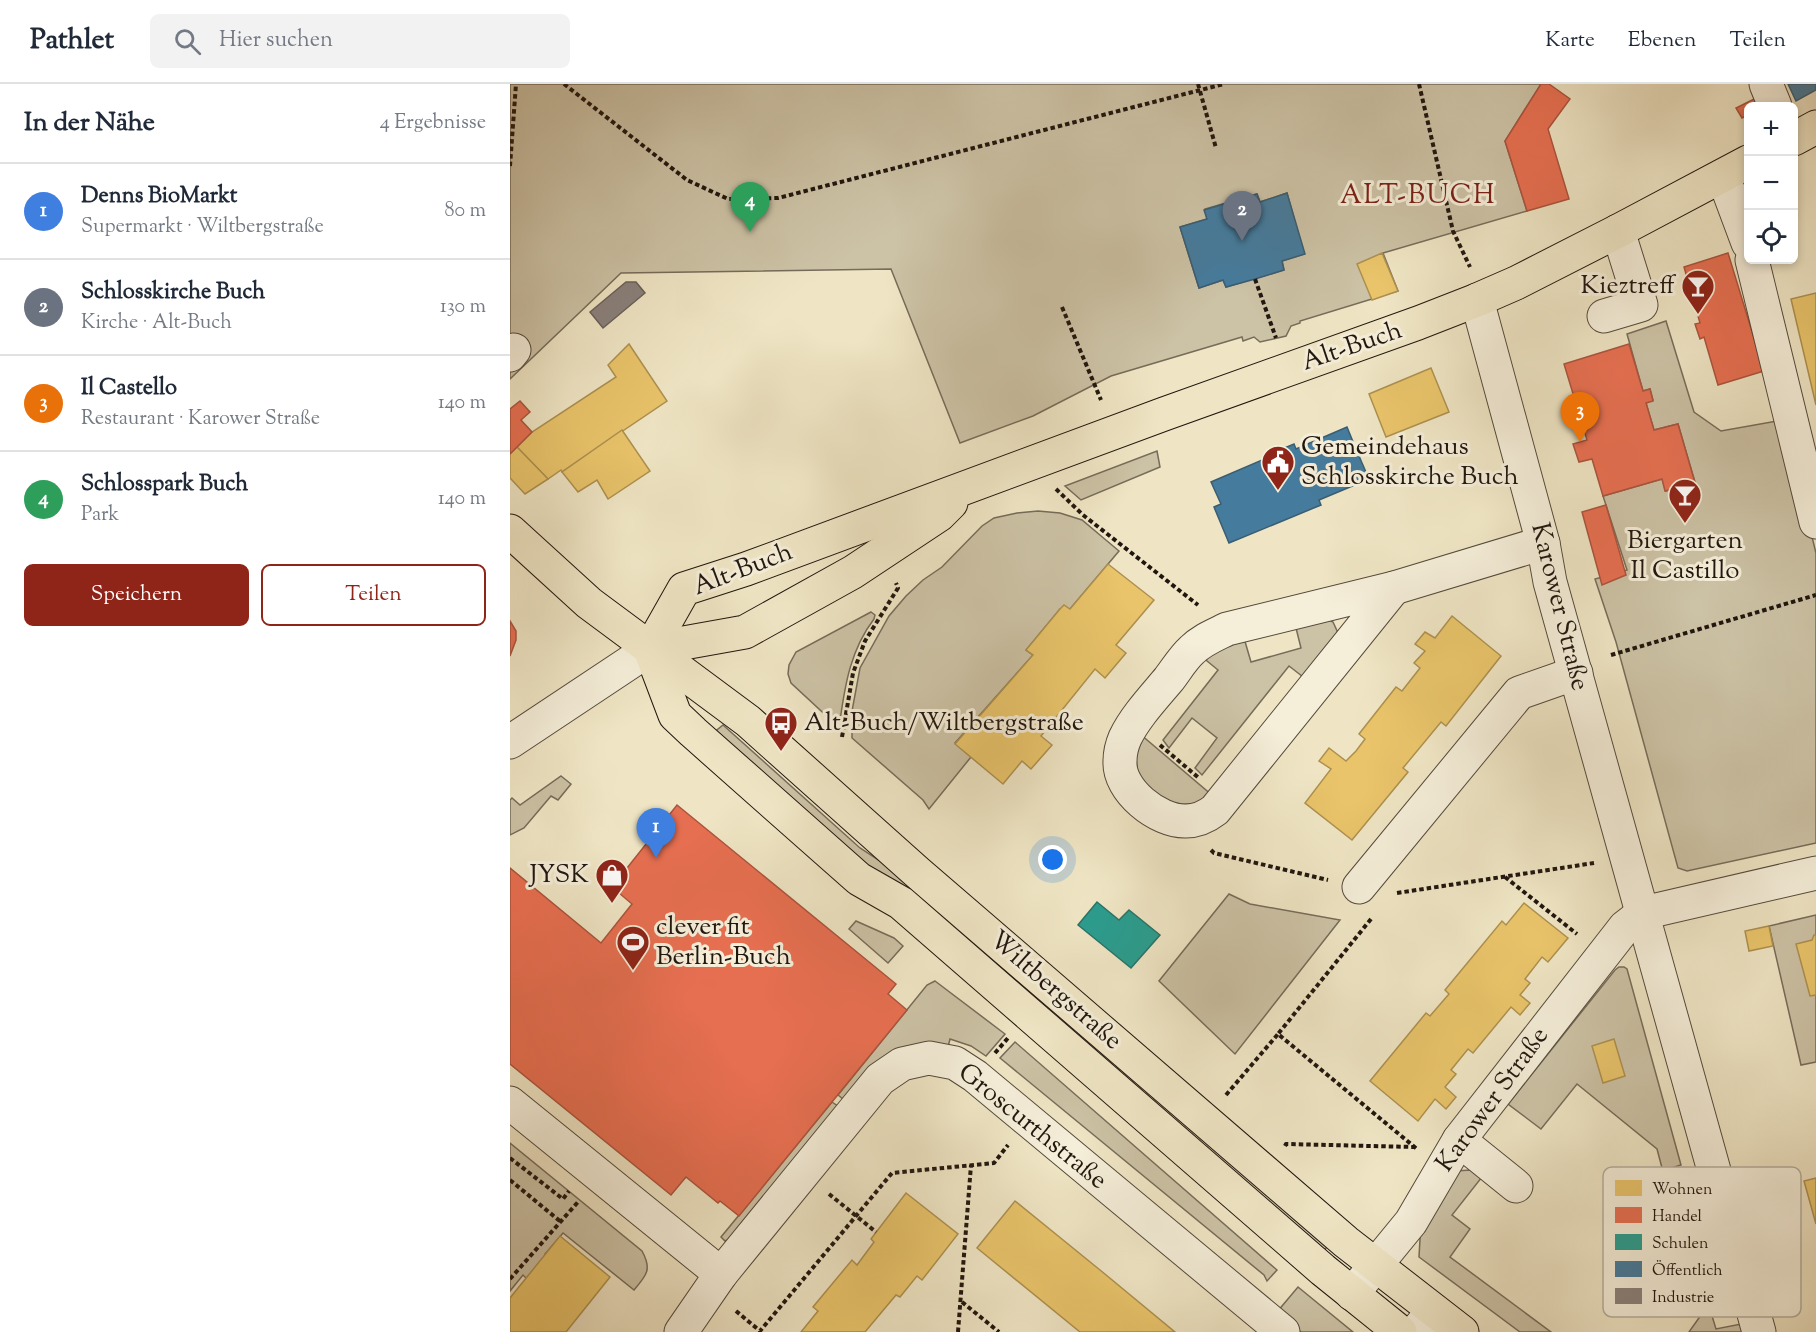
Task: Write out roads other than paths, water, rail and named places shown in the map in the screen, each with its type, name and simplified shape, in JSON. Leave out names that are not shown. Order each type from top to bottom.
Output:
[{"type":"main road","points":[[1798,137],[1816,127]]},
{"type":"main road","name":"Alt-Buch","points":[[650,649],[684,589],[746,569],[1419,323],[1474,285],[1515,283],[1736,169]]},
{"type":"main road","name":"Alt-Buch","points":[[650,649],[745,632],[881,554],[939,515],[968,487]]},
{"type":"main road","name":"Wiltbergstraße","points":[[510,531],[589,603],[748,721],[917,872],[1346,1242],[1376,1265],[1425,1321],[1462,1332]]},
{"type":"main road","name":"Wiltbergstraße","points":[[650,649],[675,715],[693,732],[859,879],[901,903],[1352,1294],[1400,1332]]},
{"type":"street","points":[[1766,84],[1773,102]]},
{"type":"street","name":"Alt-Buch","points":[[1736,169],[1744,215]]},
{"type":"street","points":[[1604,315],[1641,305],[1618,231]]},
{"type":"street","points":[[1753,264],[1816,522]]},
{"type":"street","name":"Karower Straße","points":[[1474,285],[1544,543],[1550,582],[1713,1167]]},
{"type":"street","points":[[1394,588],[1215,810],[1203,819],[1184,821],[1167,818],[1132,793],[1122,777],[1119,764],[1125,739],[1134,724],[1192,650],[1209,638],[1227,629],[1394,588],[1544,543]]},
{"type":"street","points":[[510,742],[650,649]]},
{"type":"street","points":[[1368,900],[1519,693],[1576,673]]},
{"type":"street","name":"Karower Straße","points":[[1352,1294],[1410,1222],[1459,1140],[1624,927],[1643,913],[1816,873]]},
{"type":"street","name":"Groscurthstraße","points":[[681,1332],[715,1282],[879,1079],[902,1064],[929,1058],[955,1063],[975,1076],[1284,1332]]},
{"type":"street","points":[[510,1103],[715,1282]]},
{"type":"street","points":[[1459,1140],[1516,1186]]},
{"type":"street","name":"Karower Straße","points":[[1755,1317],[1759,1332]]},
{"type":"place","name":"Schlosspark Buch","points":[[750,232]]},
{"type":"place","name":"Schlosskirche Buch","points":[[1242,241]]},
{"type":"place","name":"Kieztreff","points":[[1698,315]]},
{"type":"place","name":"Il Castello","points":[[1580,442]]},
{"type":"place","name":"Gemeindehaus Schlosskirche Buch","points":[[1278,491]]},
{"type":"place","name":"Biergarten Il Castillo","points":[[1685,524]]},
{"type":"place","name":"Alt-Buch/Wiltbergstraße","points":[[781,752]]},
{"type":"place","name":"Denns BioMarkt","points":[[656,858]]},
{"type":"place","name":"JYSK","points":[[612,904]]},
{"type":"place","name":"clever fit Berlin-Buch","points":[[633,971]]},
{"type":"district","name":"ALT-BUCH","points":[[1418,196]]}]
